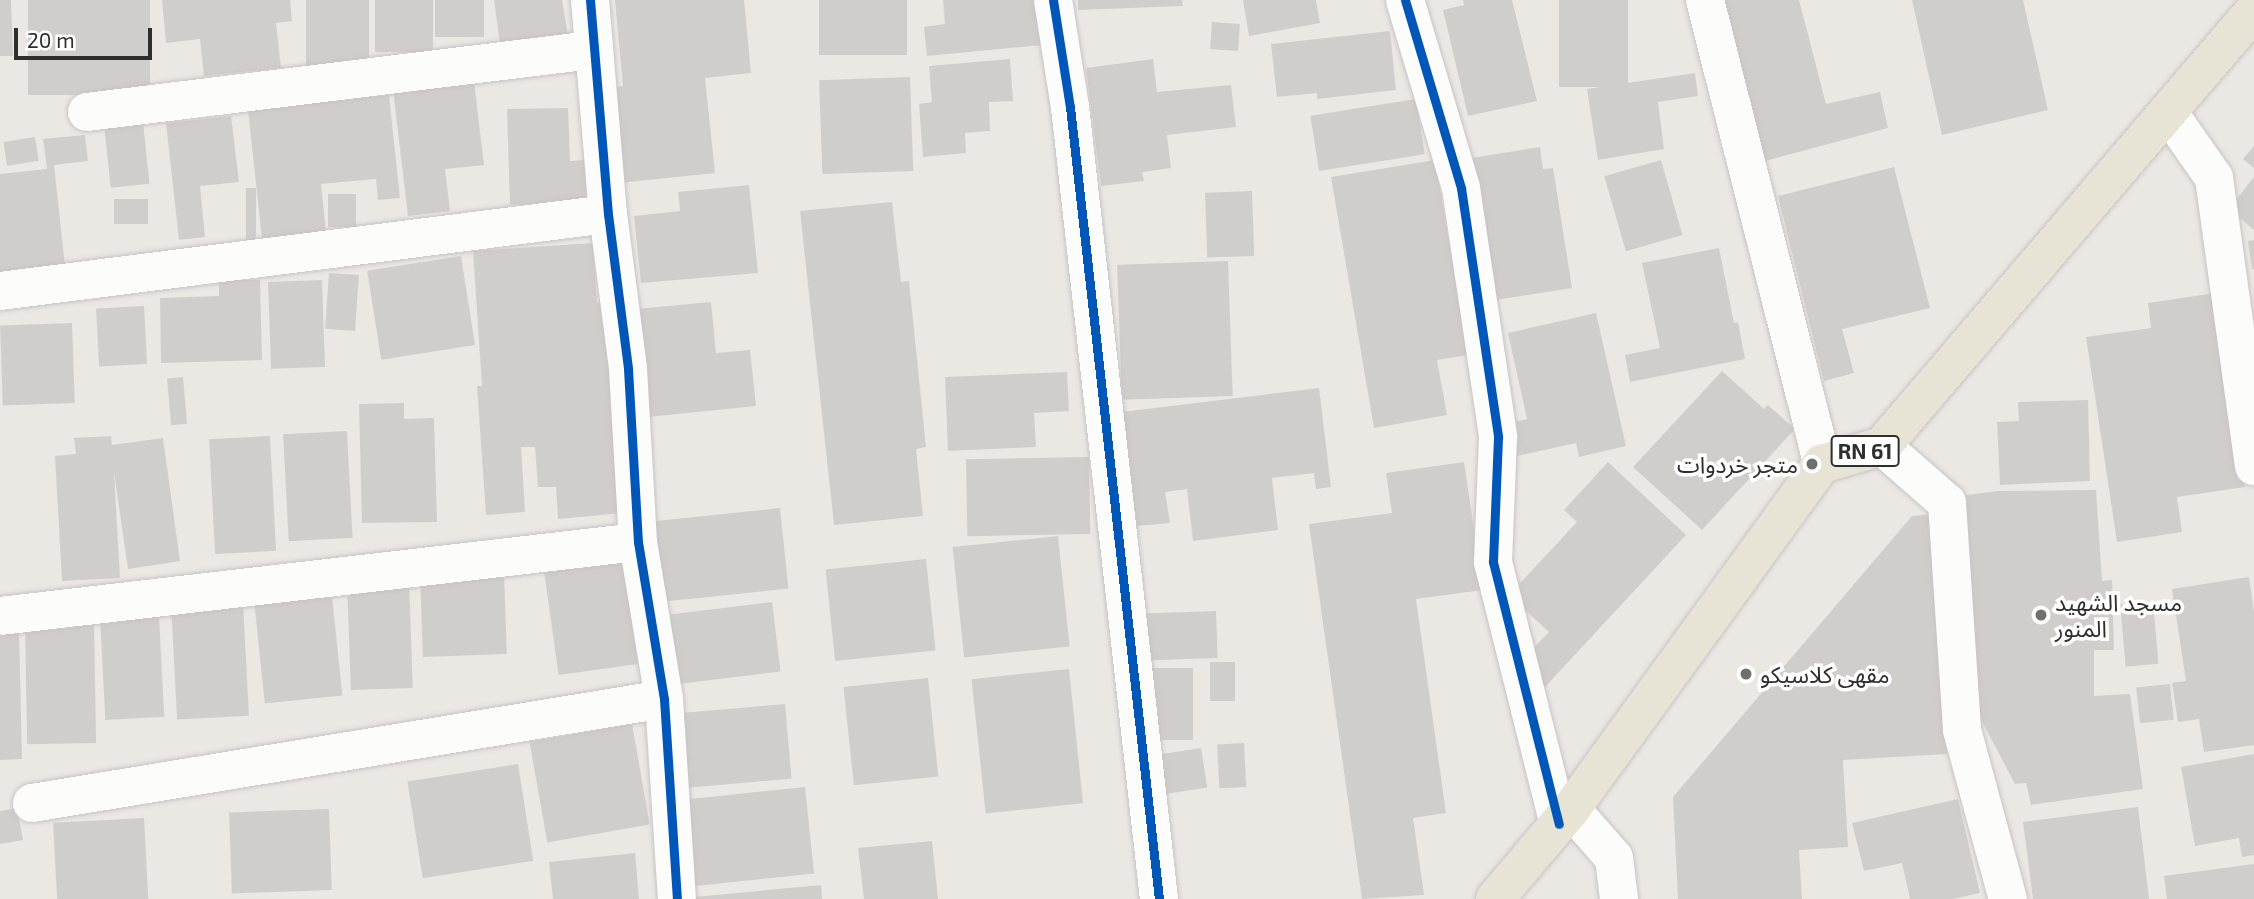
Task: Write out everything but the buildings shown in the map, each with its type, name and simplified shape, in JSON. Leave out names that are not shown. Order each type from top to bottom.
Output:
[{"type":"main road","name":"RN 61","points":[[1495,899],[1565,817],[1822,464],[1882,446],[2254,11]]},
{"type":"street","points":[[590,0],[592,50],[608,214],[628,369],[638,542],[664,699],[677,899]]},
{"type":"street","points":[[1053,0],[1070,107],[1159,899]]},
{"type":"street","points":[[1405,0],[1461,188],[1498,437],[1493,562],[1565,817],[1614,859],[1619,899]]},
{"type":"street","points":[[1705,0],[1822,464]]},
{"type":"street","points":[[87,112],[592,50]]},
{"type":"street","points":[[2168,112],[2214,178],[2254,466]]},
{"type":"street","points":[[0,291],[608,214]]},
{"type":"street","points":[[1882,446],[1947,503],[1962,730],[2008,899]]},
{"type":"street","points":[[0,616],[638,542]]},
{"type":"street","points":[[32,803],[664,699]]},
{"type":"cycle path","points":[[590,0],[608,214],[628,369],[638,542],[664,699],[677,899]]},
{"type":"cycle path","points":[[1053,0],[1070,107],[1159,899]]},
{"type":"cycle path","points":[[1405,0],[1461,188],[1498,437],[1493,562],[1559,824]]},
{"type":"place","name":"متجر خردوات","points":[[1812,464]]},
{"type":"place","name":"مسجد الشهيد المنور","points":[[2041,615]]},
{"type":"place","name":"مقهى كلاسيكو","points":[[1746,674]]}]
